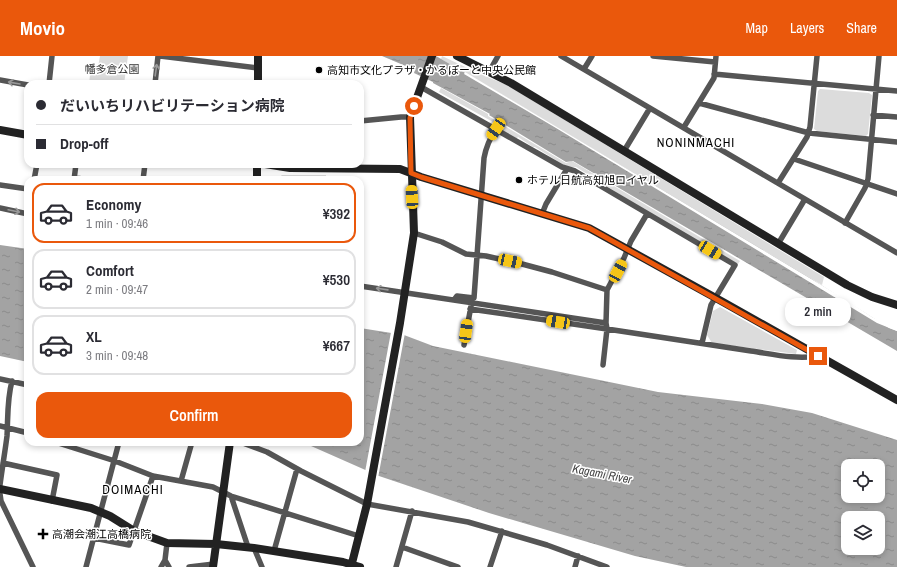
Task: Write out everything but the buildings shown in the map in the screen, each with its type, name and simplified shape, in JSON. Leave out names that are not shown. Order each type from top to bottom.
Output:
[{"type":"street","points":[[49,80],[52,56]]},
{"type":"street","points":[[155,80],[159,56],[258,68]]},
{"type":"street","points":[[258,56],[258,80]]},
{"type":"street","points":[[351,565],[367,504],[400,323],[414,233],[410,118],[432,56]]},
{"type":"street","points":[[457,56],[511,83],[856,290],[878,300],[897,305]]},
{"type":"street","points":[[489,72],[498,56]]},
{"type":"street","points":[[561,56],[897,253]]},
{"type":"street","points":[[584,69],[592,56]]},
{"type":"street","points":[[653,56],[716,59],[714,78],[684,127]]},
{"type":"street","points":[[778,183],[809,133],[817,56]]},
{"type":"street","points":[[845,223],[866,184],[879,56]]},
{"type":"street","points":[[714,74],[897,91]]},
{"type":"street","points":[[0,80],[24,84]]},
{"type":"street","points":[[421,87],[567,169],[575,171],[735,265],[711,305],[702,344]]},
{"type":"street","points":[[699,103],[809,133],[897,142]]},
{"type":"street","points":[[624,151],[650,108]]},
{"type":"street","points":[[873,115],[897,118]]},
{"type":"street","points":[[364,120],[401,116],[410,118]]},
{"type":"street","points":[[454,300],[457,296],[474,298],[476,255],[485,151],[496,129]]},
{"type":"street","points":[[0,130],[24,134]]},
{"type":"street","points":[[794,159],[897,194]]},
{"type":"street","points":[[362,168],[400,169],[421,177],[589,228],[897,400]]},
{"type":"street","points":[[542,214],[546,204],[567,169]]},
{"type":"street","points":[[0,185],[24,188]]},
{"type":"street","points":[[778,244],[805,199]]},
{"type":"street","points":[[0,208],[24,213]]},
{"type":"street","points":[[603,365],[607,326],[607,290],[631,241],[647,214]]},
{"type":"street","points":[[414,233],[442,242],[466,254],[500,259],[552,272],[607,290]]},
{"type":"street","points":[[364,287],[454,300],[471,306],[607,326],[702,344],[797,357],[818,356]]},
{"type":"street","points":[[464,346],[471,306]]},
{"type":"street","points":[[0,379],[24,384]]},
{"type":"street","points":[[0,485],[12,381]]},
{"type":"street","points":[[0,426],[24,432]]},
{"type":"street","points":[[68,446],[115,461],[153,476],[213,487],[227,494],[359,536]]},
{"type":"street","points":[[86,567],[118,446]]},
{"type":"street","points":[[181,481],[191,446]]},
{"type":"street","points":[[189,567],[213,565],[227,494],[230,446]]},
{"type":"street","points":[[251,446],[267,452],[297,469],[367,504],[468,522],[502,531],[607,567]]},
{"type":"street","points":[[3,463],[57,475],[52,500]]},
{"type":"street","points":[[274,551],[297,469]]},
{"type":"street","points":[[94,538],[129,545],[153,476]]},
{"type":"street","points":[[0,489],[91,508],[134,531],[167,543],[216,544],[251,547],[360,567]]},
{"type":"street","points":[[0,494],[1,501],[33,567]]},
{"type":"street","points":[[227,494],[251,547],[262,567]]},
{"type":"street","points":[[396,567],[412,511]]},
{"type":"street","points":[[490,567],[502,531]]},
{"type":"street","points":[[161,567],[165,560],[167,543]]},
{"type":"street","points":[[402,547],[458,567]]},
{"type":"street","points":[[575,567],[578,556]]},
{"type":"street","points":[[165,560],[169,567]]},
{"type":"green space","name":"幡多倉公園","points":[[100,56],[128,56],[125,80],[89,80],[91,66],[98,67]]},
{"type":"green space","points":[[442,56],[507,85],[824,277],[822,285],[441,59]]},
{"type":"green space","points":[[441,88],[488,114],[488,116],[566,163],[572,161],[740,261],[738,264],[643,209],[576,167],[567,167],[518,137],[516,139],[493,124],[493,122],[439,92]]},
{"type":"green space","points":[[820,89],[869,93],[872,95],[868,134],[866,136],[817,131],[814,129],[818,91]]},
{"type":"green space","points":[[282,175],[326,175],[326,176],[281,176]]},
{"type":"green space","points":[[720,307],[797,350],[796,354],[712,343],[707,335],[713,311]]},
{"type":"water","points":[[382,56],[436,56],[810,278],[889,328],[897,331],[897,351],[573,161],[566,162],[489,115],[490,114],[414,73],[415,70]]},
{"type":"water","points":[[0,245],[24,248],[24,361],[0,356]]},
{"type":"water","name":"Kagami River","points":[[364,329],[404,335],[433,346],[658,392],[762,404],[812,413],[897,440],[897,567],[686,567],[635,556],[489,513],[379,476],[311,446],[364,446]]},
{"type":"pier","points":[[465,72],[897,331],[877,323],[556,128],[464,74]]},
{"type":"pier","points":[[391,332],[405,333],[378,478],[365,472]]},
{"type":"place","name":"高知市文化プラザ・かるぽーと中央公民館","points":[[319,70]]},
{"type":"place","name":"ホテル日航高知旭ロイヤル","points":[[519,180]]},
{"type":"place","name":"高潮会潮江高橋病院","points":[[43,534]]},
{"type":"district","name":"NONINMACHI","points":[[696,142]]},
{"type":"district","name":"DOIMACHI","points":[[133,489]]},
{"type":"route","points":[[414,106],[410,113],[411,173],[589,228],[818,356]]}]
